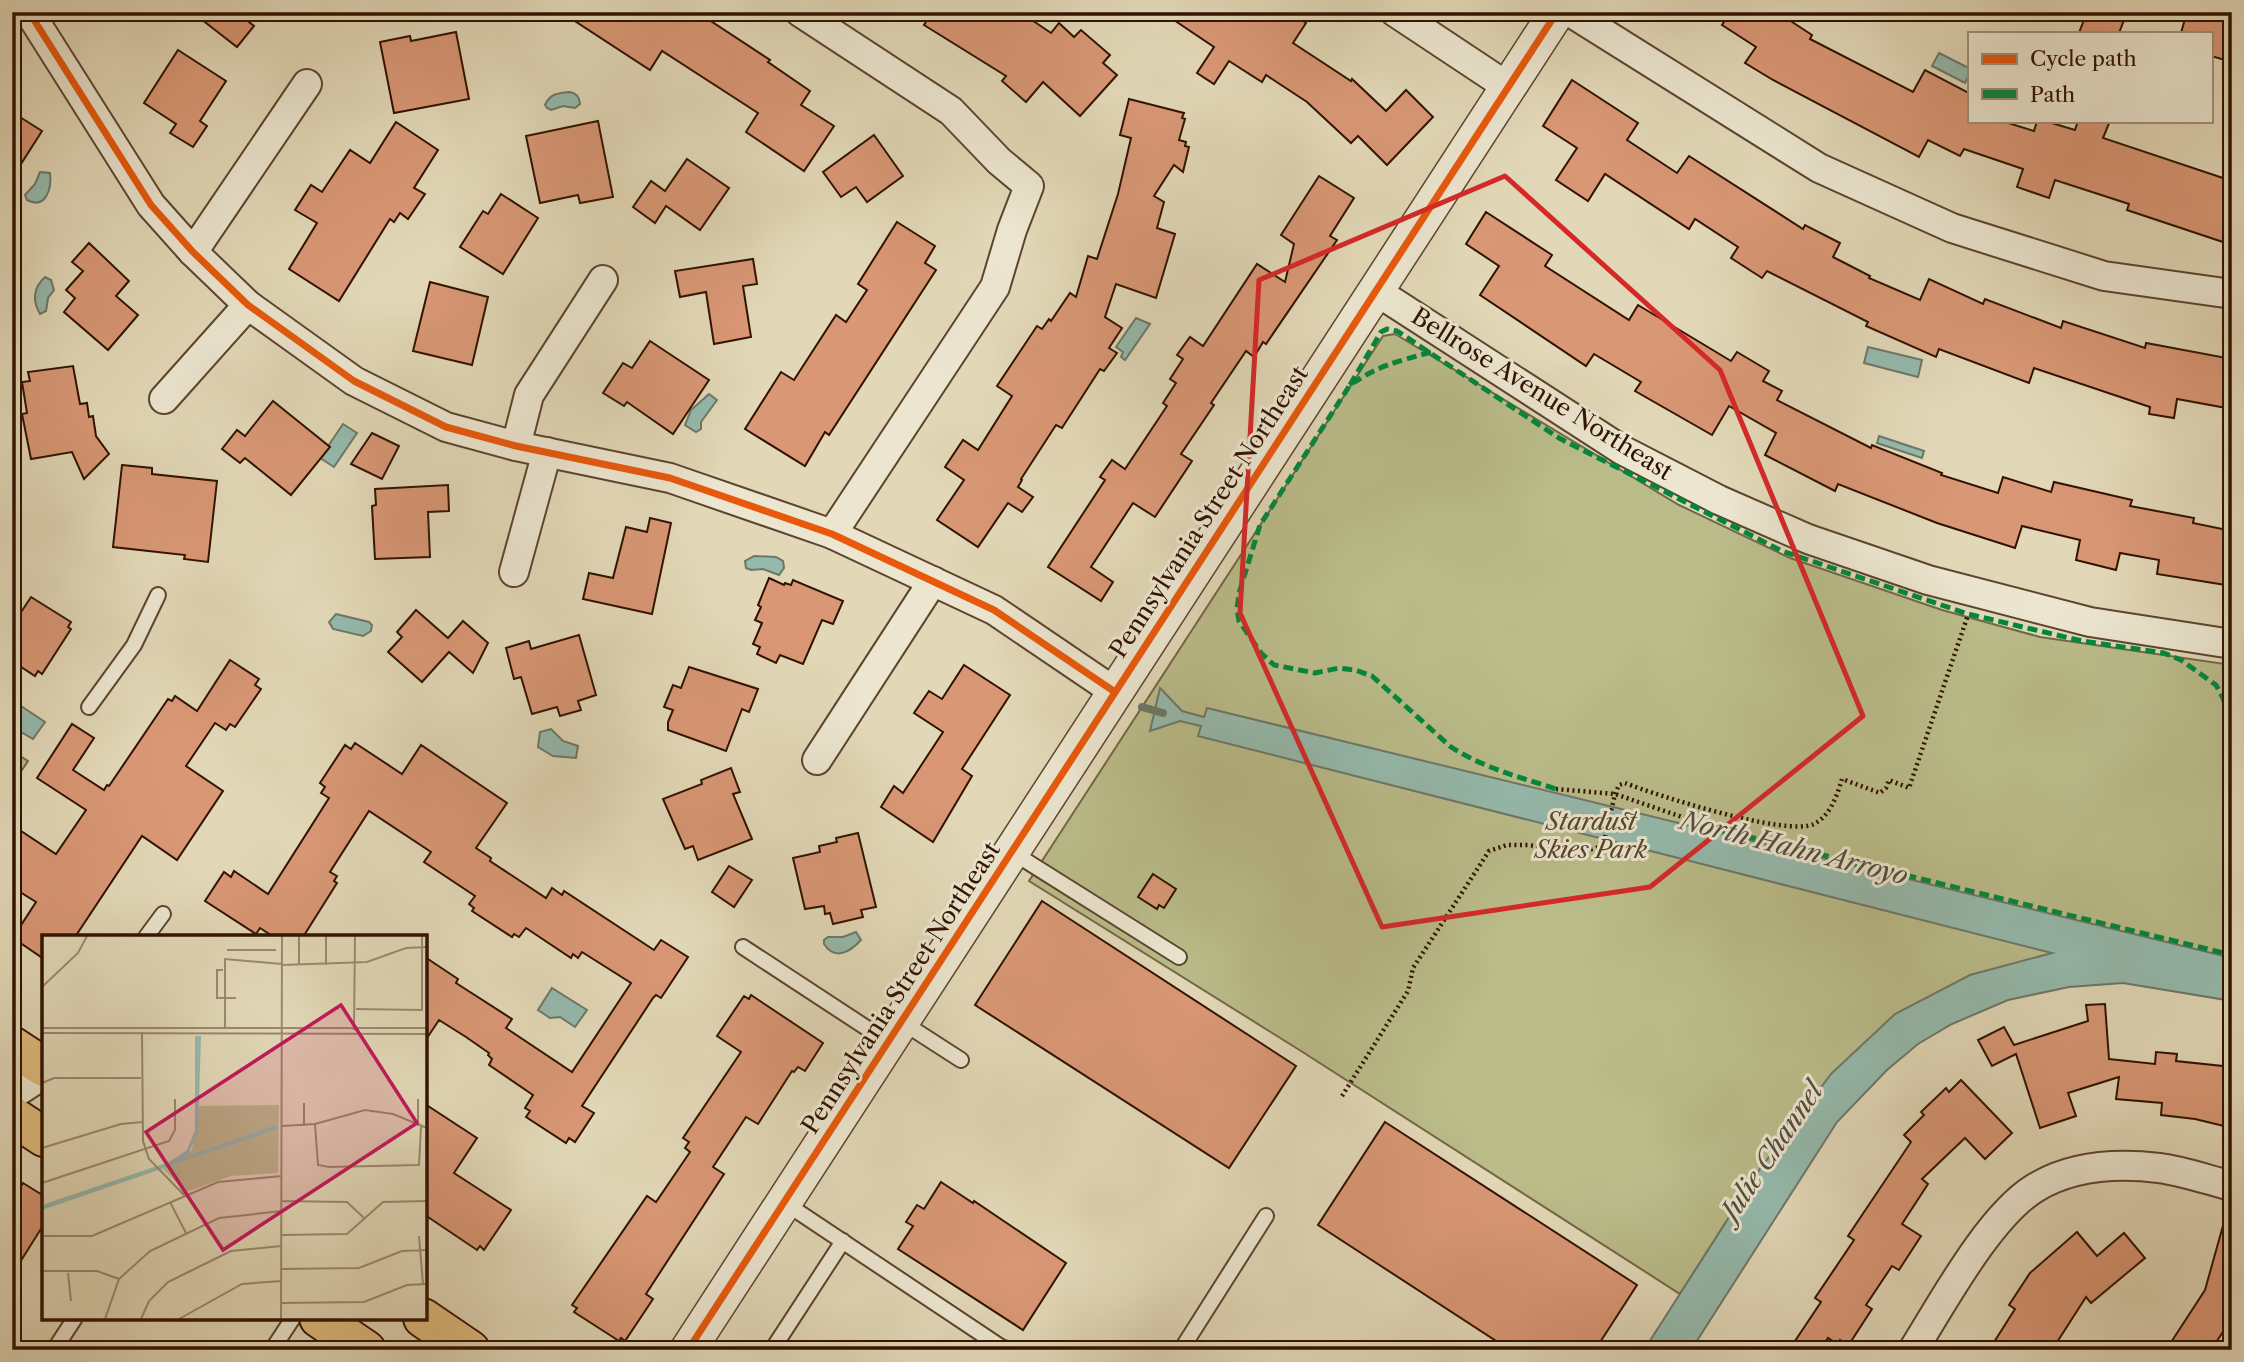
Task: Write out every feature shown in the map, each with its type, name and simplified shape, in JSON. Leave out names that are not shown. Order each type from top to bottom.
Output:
[{"type":"main road","points":[[12,1046],[42,1066]]},
{"type":"main road","points":[[12,1116],[42,1136]]},
{"type":"main road","points":[[321,1320],[366,1350]]},
{"type":"main road","points":[[426,1320],[470,1350]]},
{"type":"street","points":[[29,12],[151,205],[193,253],[248,304],[354,381],[446,427],[516,446],[670,478],[832,534],[994,610],[1115,692]]},
{"type":"street","points":[[800,12],[951,111],[999,161],[1029,186],[995,287],[832,534]]},
{"type":"street","points":[[1395,12],[1508,87]]},
{"type":"street","name":"Pennsylvania Street Northeast","points":[[688,1350],[1557,12]]},
{"type":"street","points":[[1570,12],[1819,168],[1952,228],[2104,276],[2232,294]]},
{"type":"street","points":[[193,253],[307,84]]},
{"type":"street","points":[[516,446],[529,395],[603,280]]},
{"type":"street","name":"Bellrose Avenue Northeast","points":[[1376,291],[1622,450],[1719,500],[1808,539],[1928,580],[2090,622],[2232,644]]},
{"type":"street","points":[[164,399],[248,304]]},
{"type":"street","points":[[514,572],[547,452]]},
{"type":"street","points":[[817,760],[933,581]]},
{"type":"street","points":[[12,1095],[42,1075]]},
{"type":"street","points":[[1913,1350],[1972,1257],[2001,1218],[2034,1189],[2072,1173],[2113,1166],[2161,1168],[2232,1186]]},
{"type":"lane","points":[[89,707],[134,645],[158,595]]},
{"type":"lane","points":[[1012,852],[1179,957]]},
{"type":"lane","points":[[147,935],[163,914]]},
{"type":"lane","points":[[743,947],[896,1033],[961,1060]]},
{"type":"lane","points":[[784,1202],[1004,1349]]},
{"type":"lane","points":[[1181,1350],[1266,1216]]},
{"type":"lane","points":[[772,1350],[843,1241]]},
{"type":"lane","points":[[54,1350],[74,1320]]},
{"type":"lane","points":[[272,1350],[292,1320]]},
{"type":"path","points":[[1342,1096],[1408,991],[1413,968],[1489,851],[1507,845],[1581,852],[1603,846],[1615,794],[1619,785],[1625,783],[1724,814],[1802,827],[1816,823],[1834,803],[1842,779],[1880,793],[1886,789],[1889,780],[1909,788],[1968,614]]},
{"type":"path","points":[[1556,789],[1615,794],[1717,829]]},
{"type":"highlighted area","points":[[1505,176],[1720,370],[1863,716],[1650,887],[1382,927],[1240,613],[1259,280]]},
{"type":"green space","name":"Stardust Skies Park","points":[[1395,334],[1679,505],[1790,558],[1942,610],[2040,637],[2232,665],[2232,959],[1970,975],[1760,1169],[1680,1294],[1301,1051],[1029,881],[1383,336]]},
{"type":"green space","points":[[12,751],[28,761],[12,785]]},
{"type":"water","points":[[1939,53],[1968,68],[1968,77],[1965,83],[1932,66]]},
{"type":"water","points":[[569,92],[579,99],[580,104],[575,108],[563,106],[551,110],[545,105],[554,95]]},
{"type":"water","points":[[40,172],[50,173],[49,191],[39,202],[27,200],[25,195],[35,184]]},
{"type":"water","points":[[45,277],[51,280],[54,290],[48,298],[46,311],[40,314],[35,294]]},
{"type":"water","points":[[1136,318],[1150,324],[1125,360],[1121,357],[1123,352],[1116,347]]},
{"type":"water","points":[[1868,347],[1922,360],[1918,377],[1864,363]]},
{"type":"water","points":[[709,394],[717,400],[701,422],[701,429],[696,432],[685,425],[691,410]]},
{"type":"water","points":[[343,424],[357,433],[334,467],[320,458]]},
{"type":"water","points":[[1879,436],[1924,451],[1922,458],[1877,443]]},
{"type":"water","points":[[754,556],[776,557],[783,561],[784,568],[779,575],[763,569],[746,568],[745,561]]},
{"type":"water","points":[[336,614],[369,622],[372,625],[371,631],[363,636],[333,629],[329,622]]},
{"type":"water","points":[[1160,688],[1182,711],[1204,717],[1207,708],[2232,958],[2232,1001],[2123,983],[2069,987],[2008,1000],[1952,1024],[1918,1044],[1887,1070],[1837,1122],[1691,1350],[1644,1350],[1760,1169],[1831,1074],[1895,1014],[1970,975],[2052,953],[1198,736],[1201,726],[1180,721],[1150,731]]},
{"type":"water","points":[[12,700],[45,722],[33,739],[19,731],[12,731]]},
{"type":"water","points":[[551,729],[563,741],[578,746],[576,758],[553,756],[538,747],[540,732]]},
{"type":"water","points":[[856,932],[861,940],[842,953],[833,952],[824,944],[828,937],[843,937]]},
{"type":"water","points":[[552,988],[587,1010],[575,1027],[560,1017],[550,1018],[538,1010]]},
{"type":"building","points":[[192,12],[236,12],[254,26],[237,47]]},
{"type":"building","points":[[561,12],[697,12],[770,60],[768,62],[810,91],[801,105],[834,126],[804,171],[746,132],[758,113],[662,51],[650,70]]},
{"type":"building","points":[[932,12],[1020,12],[1051,33],[1059,23],[1074,37],[1081,30],[1110,55],[1103,63],[1117,75],[1080,116],[1043,82],[1026,102],[1002,81],[1006,76],[924,25]]},
{"type":"building","points":[[1162,12],[1290,12],[1306,23],[1293,43],[1351,81],[1352,79],[1386,111],[1406,90],[1433,117],[1387,165],[1358,136],[1351,143],[1307,102],[1266,75],[1262,82],[1229,61],[1214,84],[1197,73],[1214,47]]},
{"type":"building","points":[[1730,12],[1777,12],[1812,35],[1810,39],[1913,92],[1925,70],[1968,92],[1968,122],[2005,122],[2034,131],[2037,122],[2048,122],[2075,130],[2078,122],[2110,122],[2103,138],[2232,181],[2232,245],[2127,210],[2129,204],[2055,180],[2049,198],[2017,187],[2023,169],[1964,149],[1960,156],[1928,140],[1919,157],[1745,63],[1756,47],[1722,25]]},
{"type":"building","points":[[2087,12],[2127,12],[2119,32],[2079,32]]},
{"type":"building","points":[[2187,12],[2211,12],[2232,18],[2232,62],[2212,56],[2212,32],[2181,32]]},
{"type":"building","points":[[456,32],[469,99],[394,113],[380,42],[410,36],[411,41]]},
{"type":"building","points":[[178,50],[226,81],[200,121],[207,126],[193,147],[170,133],[176,124],[144,103]]},
{"type":"building","points":[[1572,80],[1638,123],[1627,140],[1677,173],[1689,156],[1803,229],[1805,225],[1840,243],[1833,257],[1870,276],[1869,278],[1920,300],[1929,279],[1983,304],[1985,299],[2061,328],[2063,321],[2145,348],[2146,343],[2232,359],[2232,409],[2177,399],[2174,418],[2149,414],[2150,407],[2034,368],[2029,383],[1939,349],[1936,357],[1866,326],[1868,322],[1767,271],[1762,278],[1731,258],[1738,247],[1695,219],[1689,229],[1605,174],[1588,201],[1556,180],[1577,148],[1543,126]]},
{"type":"building","points":[[1129,99],[1184,113],[1179,140],[1186,142],[1185,146],[1189,147],[1183,172],[1174,165],[1154,196],[1164,202],[1157,228],[1175,234],[1156,298],[1116,284],[1105,317],[1122,328],[1109,348],[1117,353],[1104,371],[1100,369],[1062,428],[1056,425],[1021,479],[1018,487],[1033,497],[1022,512],[1008,503],[978,547],[937,520],[964,480],[945,467],[963,440],[978,450],[1012,396],[997,386],[1037,326],[1042,329],[1049,319],[1051,321],[1070,293],[1076,297],[1088,256],[1097,259],[1118,194],[1131,138],[1120,135]]},
{"type":"building","points":[[12,112],[42,131],[12,178]]},
{"type":"building","points":[[598,121],[613,197],[580,203],[578,195],[540,203],[526,136]]},
{"type":"building","points":[[396,122],[438,150],[414,188],[425,194],[408,219],[400,213],[394,222],[390,219],[339,301],[289,269],[317,223],[295,210],[311,185],[322,192],[350,150],[370,163]]},
{"type":"building","points":[[874,135],[903,176],[867,202],[856,187],[841,197],[823,172]]},
{"type":"building","points":[[687,159],[729,188],[700,230],[666,206],[655,223],[633,207],[651,181],[665,191]]},
{"type":"building","points":[[1319,176],[1354,198],[1330,236],[1337,240],[1266,344],[1263,342],[1254,357],[1246,351],[1211,403],[1214,405],[1181,454],[1192,461],[1155,517],[1133,503],[1091,567],[1113,582],[1101,601],[1048,567],[1105,480],[1100,477],[1112,460],[1125,469],[1167,406],[1163,403],[1176,383],[1170,379],[1183,359],[1177,355],[1190,337],[1203,346],[1257,264],[1285,282],[1294,244],[1281,235]]},
{"type":"building","points":[[501,194],[538,218],[503,274],[460,247],[483,211],[488,214]]},
{"type":"building","points":[[1486,212],[1552,255],[1545,266],[1629,320],[1638,305],[1731,361],[1737,352],[1769,371],[1763,381],[1782,391],[1777,400],[1871,448],[1872,445],[1942,473],[1941,475],[1998,493],[2003,477],[2051,492],[2054,482],[2132,500],[2130,506],[2194,518],[2193,523],[2232,531],[2232,586],[2157,574],[2159,560],[2120,553],[2116,570],[2076,560],[2080,540],[2022,526],[2015,548],[1937,523],[1838,484],[1835,491],[1765,455],[1776,433],[1729,406],[1712,435],[1635,391],[1641,382],[1594,354],[1586,366],[1480,295],[1499,266],[1466,244]]},
{"type":"building","points":[[897,222],[935,246],[925,263],[936,270],[829,435],[825,432],[805,466],[745,429],[781,372],[794,380],[836,315],[846,322],[867,290],[858,284]]},
{"type":"building","points":[[89,243],[129,281],[116,296],[138,315],[108,350],[64,312],[75,298],[66,290],[83,271],[72,262]]},
{"type":"building","points":[[753,259],[757,284],[743,286],[751,337],[714,344],[706,292],[680,297],[675,271]]},
{"type":"building","points":[[430,282],[488,297],[472,365],[413,351]]},
{"type":"building","points":[[650,341],[709,380],[673,434],[627,402],[624,406],[603,393],[623,363],[632,368]]},
{"type":"building","points":[[73,366],[80,404],[87,403],[89,417],[93,416],[96,436],[109,454],[84,479],[72,452],[31,459],[22,414],[27,413],[22,382],[30,381],[28,372]]},
{"type":"building","points":[[273,401],[330,447],[291,495],[245,458],[240,463],[222,449],[237,430],[245,436]]},
{"type":"building","points":[[372,433],[399,446],[382,479],[351,464]]},
{"type":"building","points":[[122,465],[152,468],[152,474],[217,481],[208,562],[184,559],[185,555],[113,547]]},
{"type":"building","points":[[448,485],[449,511],[428,512],[430,557],[375,559],[372,506],[376,505],[375,489]]},
{"type":"building","points":[[650,518],[671,523],[652,614],[583,599],[589,573],[613,578],[626,527],[647,532]]},
{"type":"building","points":[[769,578],[784,585],[791,585],[793,580],[843,601],[833,624],[822,620],[803,664],[780,655],[776,663],[757,654],[760,647],[753,644],[762,623],[755,620],[761,607],[758,605]]},
{"type":"building","points":[[31,597],[71,622],[68,627],[71,629],[42,674],[38,671],[35,676],[12,661],[12,626]]},
{"type":"building","points":[[416,610],[448,638],[463,621],[488,643],[473,673],[449,652],[422,682],[388,652],[402,637],[397,632]]},
{"type":"building","points":[[579,635],[596,695],[578,701],[581,710],[560,716],[557,707],[532,714],[521,677],[514,679],[506,648],[529,641],[531,649]]},
{"type":"building","points":[[230,660],[259,679],[255,685],[261,689],[235,727],[230,724],[226,730],[215,723],[186,766],[223,791],[177,860],[142,836],[76,935],[42,935],[42,958],[16,940],[19,935],[16,933],[36,902],[12,887],[12,825],[56,854],[86,810],[37,778],[72,724],[94,738],[73,770],[104,790],[168,699],[172,701],[175,696],[197,711]]},
{"type":"building","points":[[964,665],[1010,695],[962,769],[972,776],[933,842],[881,807],[894,786],[903,793],[943,732],[914,713],[929,691],[942,699]]},
{"type":"building","points":[[689,667],[758,689],[749,712],[742,709],[726,751],[668,730],[673,710],[664,707],[673,685],[681,688]]},
{"type":"building","points":[[355,743],[402,774],[421,745],[507,803],[476,848],[491,858],[490,861],[546,898],[552,888],[562,895],[564,891],[654,950],[661,940],[688,957],[661,998],[656,995],[653,998],[582,1106],[594,1113],[575,1142],[569,1138],[566,1143],[526,1117],[530,1111],[525,1108],[533,1095],[489,1065],[492,1059],[489,1053],[439,1020],[427,1038],[427,958],[458,979],[456,983],[512,1019],[506,1028],[572,1072],[631,983],[582,952],[578,958],[573,954],[571,958],[526,928],[519,937],[514,934],[512,937],[472,911],[474,908],[469,904],[475,896],[424,862],[431,852],[369,811],[330,872],[337,876],[334,881],[337,883],[304,935],[271,935],[260,928],[256,934],[205,901],[224,872],[231,877],[234,871],[268,894],[329,798],[321,793],[325,787],[320,783],[345,745],[351,749]]},
{"type":"building","points":[[731,768],[740,792],[733,794],[752,839],[698,860],[693,846],[685,849],[663,799],[702,784],[701,780]]},
{"type":"building","points":[[858,833],[876,907],[861,910],[863,917],[833,924],[830,913],[825,914],[824,906],[805,909],[793,858],[820,852],[819,846],[837,842],[836,838]]},
{"type":"building","points":[[729,866],[752,880],[734,907],[712,892]]},
{"type":"building","points":[[1153,874],[1176,889],[1164,908],[1159,905],[1157,909],[1138,897]]},
{"type":"building","points":[[1042,901],[1296,1066],[1229,1168],[975,1005]]},
{"type":"building","points":[[751,995],[823,1043],[805,1071],[798,1067],[792,1071],[758,1124],[746,1117],[713,1167],[724,1174],[646,1294],[653,1299],[625,1341],[621,1338],[619,1341],[574,1312],[577,1308],[572,1305],[647,1196],[656,1202],[690,1152],[685,1148],[689,1142],[683,1138],[741,1052],[717,1036],[744,996],[749,999]]},
{"type":"building","points":[[2105,1004],[2109,1059],[2155,1064],[2156,1052],[2177,1054],[2176,1061],[2232,1067],[2232,1128],[2195,1119],[2161,1115],[2162,1103],[2116,1099],[2119,1077],[2068,1093],[2076,1116],[2040,1128],[2016,1054],[1992,1066],[1978,1040],[2004,1027],[2014,1045],[2088,1021],[2086,1005]]},
{"type":"building","points":[[1961,1080],[2012,1133],[1985,1159],[1965,1138],[1922,1179],[1928,1184],[1902,1224],[1921,1236],[1899,1270],[1892,1266],[1866,1305],[1872,1309],[1848,1346],[1840,1340],[1837,1344],[1828,1338],[1820,1350],[1789,1350],[1821,1302],[1815,1298],[1854,1240],[1848,1236],[1911,1142],[1904,1135],[1924,1115],[1921,1112],[1946,1088],[1949,1092]]},
{"type":"building","points":[[427,1105],[477,1138],[454,1173],[511,1210],[484,1250],[480,1246],[477,1250],[427,1216]]},
{"type":"building","points":[[1385,1122],[1637,1285],[1595,1350],[1510,1350],[1318,1225]]},
{"type":"building","points":[[941,1182],[1066,1263],[1023,1330],[898,1249],[913,1226],[906,1222],[917,1205],[924,1209]]},
{"type":"building","points":[[23,1183],[42,1195],[42,1227],[12,1275],[12,1200]]},
{"type":"building","points":[[2226,1215],[2232,1216],[2232,1318],[2211,1350],[2166,1350],[2205,1290]]},
{"type":"building","points":[[2077,1232],[2097,1256],[2124,1233],[2145,1258],[2091,1303],[2086,1297],[2052,1350],[1989,1350],[2015,1309],[2009,1305],[2030,1273]]},
{"type":"waterway","name":"North Hahn Arroyo","points":[[1142,707],[1163,713]]},
{"type":"marked path","points":[[1350,385],[1381,332],[1387,329],[1397,331],[1559,438],[1782,551],[1968,614],[2082,641],[2164,653],[2181,660],[2216,685],[2232,725]]},
{"type":"marked path","points":[[1431,352],[1380,368],[1350,385],[1260,525],[1239,593],[1239,621],[1261,653],[1274,665],[1315,673],[1339,668],[1372,676],[1451,747],[1489,766],[1556,789]]},
{"type":"marked path","points":[[1717,829],[2232,955]]},
{"type":"cycle path","points":[[29,12],[151,205],[193,252],[248,305],[354,381],[446,427],[516,446],[670,478],[832,534],[994,610],[1115,692]]},
{"type":"cycle path","points":[[688,1350],[1557,12]]},
{"type":"water label","name":"Julie Channel","points":[[1772,1151]]}]
